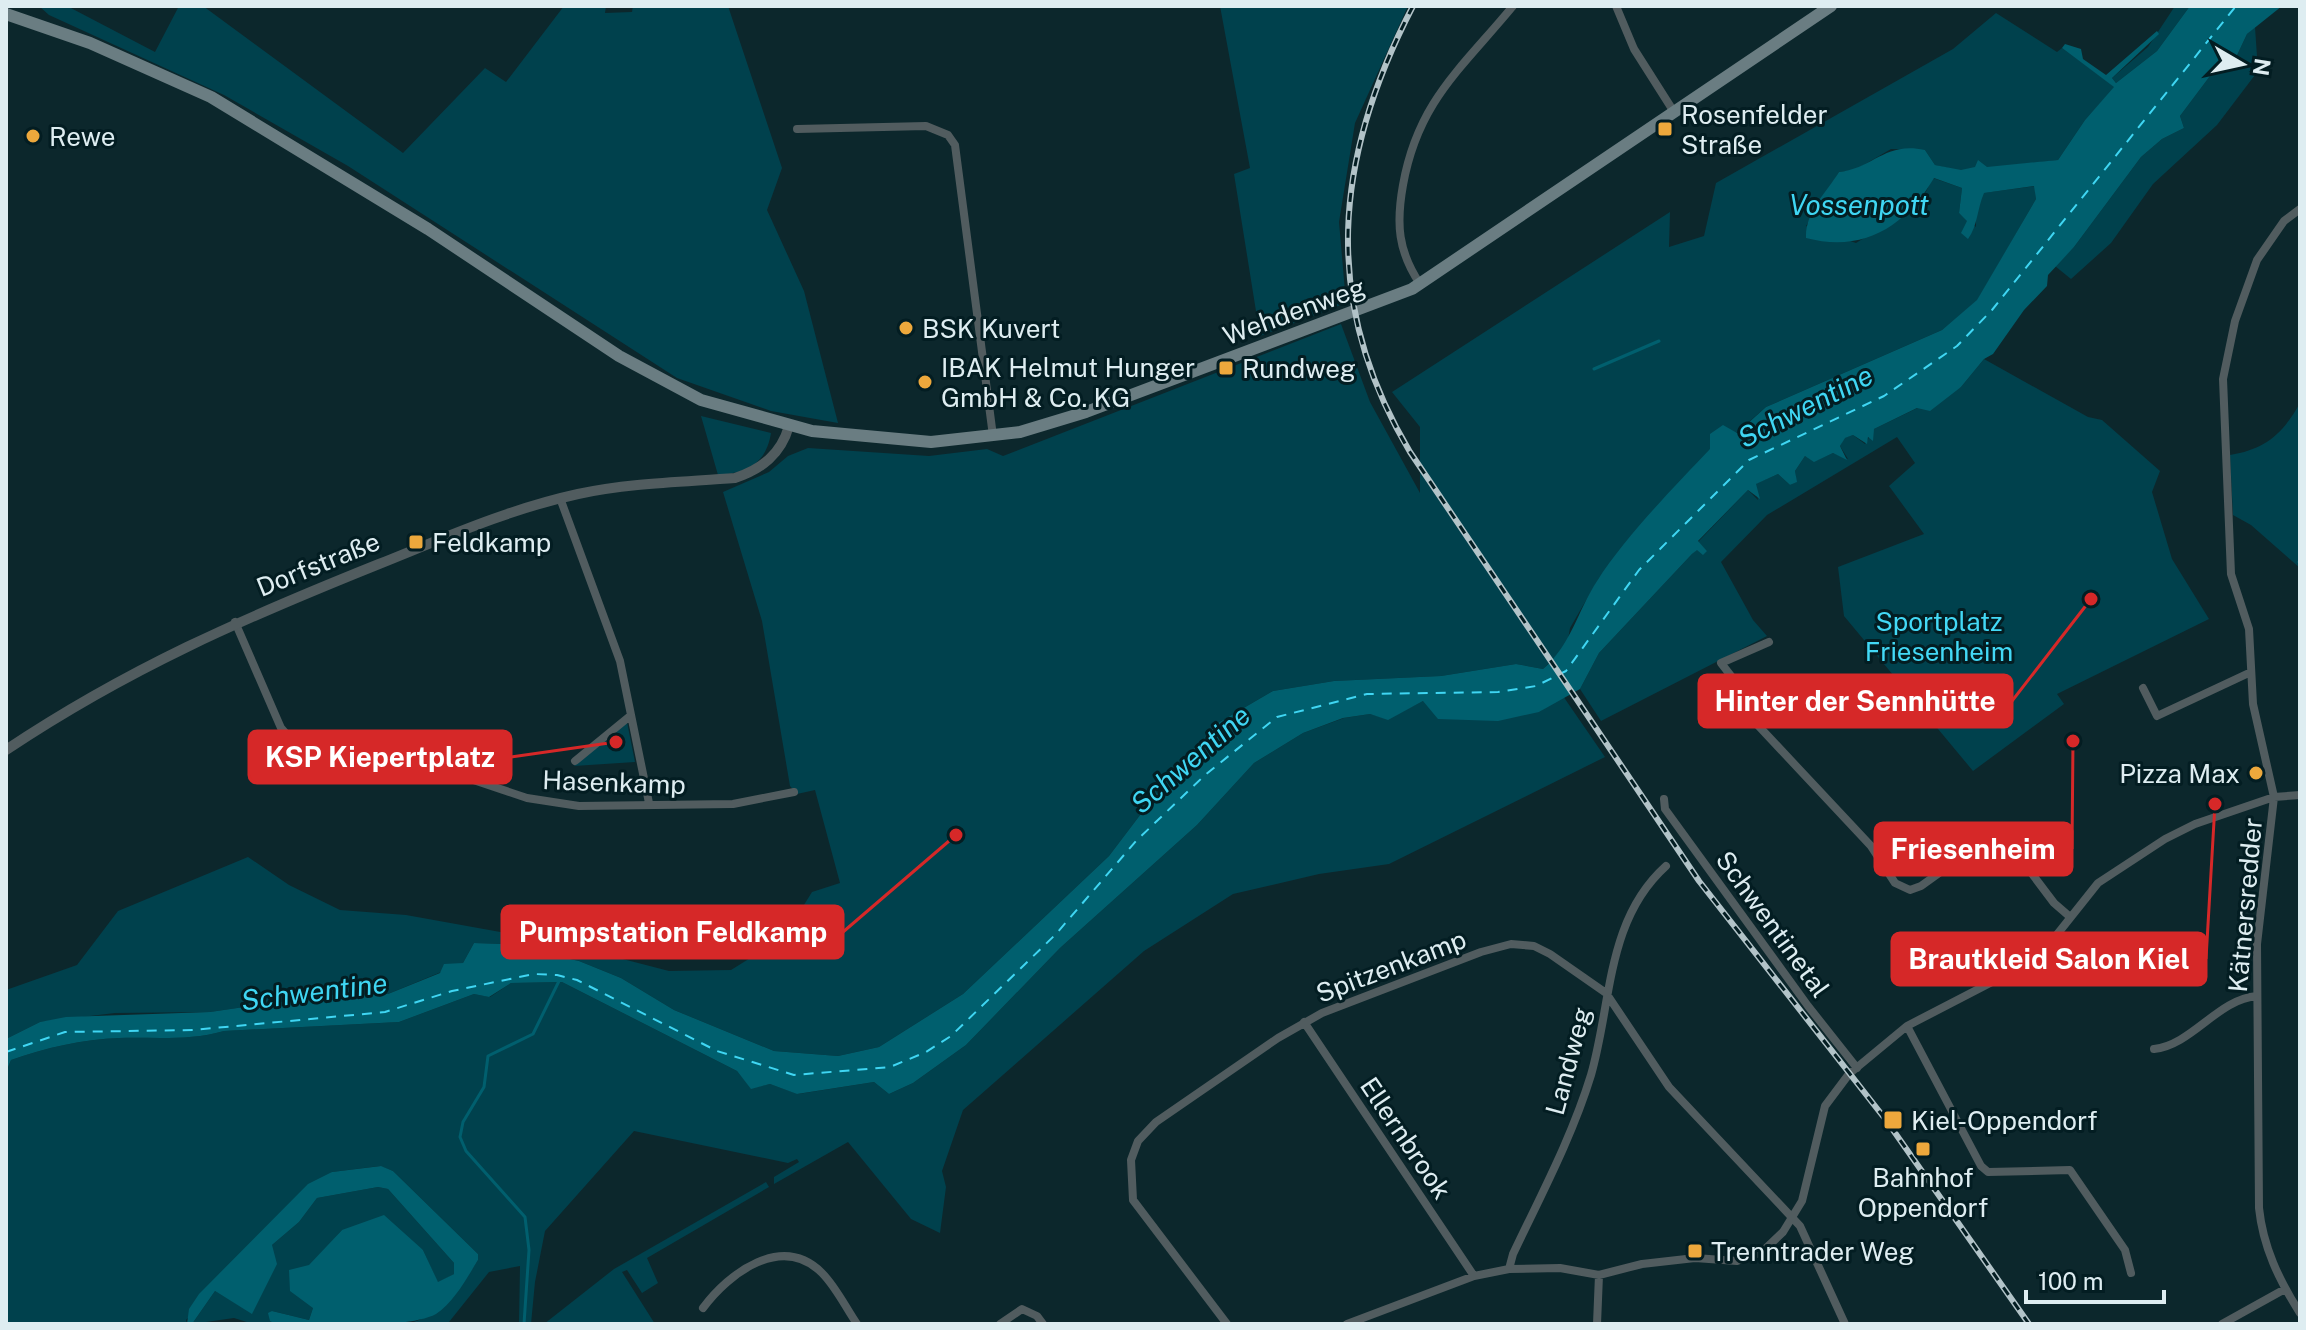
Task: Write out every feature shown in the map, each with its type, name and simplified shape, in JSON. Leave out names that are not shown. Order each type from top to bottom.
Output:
[{"type":"main road","name":"Wehdenweg","points":[[6,14],[90,43],[211,97],[428,229],[619,356],[701,400],[789,426],[875,439],[931,442],[993,436],[1086,412],[1420,284],[1831,6]]},
{"type":"street","points":[[1420,284],[1403,254],[1398,236],[1397,215],[1406,165],[1423,117],[1453,73],[1513,6]]},
{"type":"street","points":[[1619,7],[1634,49],[1674,112]]},
{"type":"street","points":[[797,129],[926,126],[948,135],[955,145],[993,436]]},
{"type":"street","name":"Kätnersredder","points":[[2300,209],[2284,221],[2257,260],[2235,321],[2223,379],[2231,574],[2249,629],[2253,704],[2274,797],[2261,903],[2257,996],[2259,1208],[2266,1245],[2285,1289],[2300,1313]]},
{"type":"street","name":"Dorfstraße","points":[[6,750],[128,674],[235,621],[479,524],[560,498],[625,486],[735,478],[751,473],[773,456],[785,441],[789,426]]},
{"type":"street","points":[[560,498],[620,661],[649,803]]},
{"type":"street","name":"Hasenkamp","points":[[235,621],[281,728],[293,744],[313,760],[346,767],[404,760],[424,762],[545,803],[579,806],[733,804],[794,792]]},
{"type":"street","points":[[1769,642],[1721,663],[1745,694],[1753,720],[1871,846],[1895,883],[1910,890],[1921,886],[1999,830],[2054,903],[2069,916]]},
{"type":"street","points":[[2143,688],[2157,716],[2251,672]]},
{"type":"street","points":[[575,761],[630,716]]},
{"type":"street","points":[[1347,1324],[1474,1276],[1509,1269],[1560,1268],[1599,1275],[1695,1258],[1728,1262],[1750,1257],[1774,1244],[1793,1218],[1809,1180],[1825,1106],[1857,1068],[1906,1027],[2021,967],[2055,937],[2098,883],[2165,839],[2195,824],[2274,797],[2300,795]]},
{"type":"street","name":"Schwentinetal","points":[[1664,799],[1665,809],[1808,1006],[1857,1068]]},
{"type":"street","name":"Landweg","points":[[1509,1269],[1582,1101],[1598,1048],[1606,993],[1622,932],[1634,905],[1666,866]]},
{"type":"street","name":"Spitzenkamp","points":[[1227,1324],[1133,1200],[1131,1160],[1138,1141],[1156,1122],[1304,1022],[1481,952],[1511,944],[1534,946],[1550,954],[1606,993],[1669,1087],[1793,1218]]},
{"type":"street","points":[[2154,1049],[2170,1045],[2238,1002],[2257,996]]},
{"type":"street","name":"Ellernbrook","points":[[1304,1022],[1474,1276]]},
{"type":"street","points":[[1906,1027],[1981,1166],[1988,1172],[2070,1170],[2125,1250],[2131,1273]]},
{"type":"street","points":[[1793,1218],[1800,1226],[1845,1324]]},
{"type":"street","points":[[703,1308],[716,1290],[758,1262],[785,1254],[797,1257],[821,1272],[857,1324]]},
{"type":"street","points":[[1597,1324],[1599,1275]]},
{"type":"street","points":[[2222,1324],[2285,1289]]},
{"type":"street","points":[[1000,1324],[1022,1309],[1037,1316],[1043,1324]]},
{"type":"green space","points":[[39,6],[67,6],[155,52],[179,6],[203,6],[403,153],[485,68],[506,82],[564,6],[606,6],[605,13],[632,12],[633,6],[728,6],[782,168],[767,210],[804,291],[838,423],[771,411],[677,378],[348,166],[224,95],[49,15]]},
{"type":"green space","points":[[1220,6],[1408,6],[1355,123],[1339,222],[1346,303],[1260,336],[1234,174],[1250,168]]},
{"type":"green space","points":[[2175,6],[2190,6],[2157,51],[2116,83],[2112,78],[2148,47]]},
{"type":"green space","points":[[1996,13],[2057,52],[2062,48],[2115,87],[2085,120],[2058,160],[1961,171],[1935,165],[1925,150],[1891,149],[1855,170],[1839,172],[1806,226],[1856,243],[1920,203],[1933,178],[1962,188],[1959,213],[1976,227],[1976,211],[1983,193],[2035,186],[2036,199],[1977,301],[1942,330],[1766,407],[1736,433],[1711,449],[1599,578],[1570,628],[1567,645],[1543,669],[1516,664],[1441,676],[1334,681],[1273,691],[1218,723],[1175,769],[1109,856],[963,994],[879,1047],[838,1056],[774,1051],[674,1010],[621,978],[579,961],[502,944],[474,943],[463,963],[388,994],[328,995],[210,1012],[115,1013],[40,1022],[6,1039],[6,990],[77,965],[118,911],[248,857],[289,885],[340,910],[406,915],[561,943],[669,971],[731,970],[784,937],[812,892],[840,883],[815,790],[797,794],[790,786],[762,621],[723,492],[769,472],[788,456],[808,448],[929,456],[987,449],[1003,456],[1341,324],[1370,402],[1420,493],[1420,427],[1392,392],[1670,212],[1669,247],[1704,236],[1716,183],[1953,49]]},
{"type":"green space","points":[[2255,27],[2258,71],[2217,125],[2153,184],[2111,243],[2071,279],[2055,266],[2074,247],[2141,157],[2162,139],[2184,128],[2180,116],[2213,72],[2232,66],[2247,34]]},
{"type":"green space","name":"Sportplatz Friesenheim","points":[[1984,359],[2088,417],[2102,420],[2160,471],[2152,492],[2172,559],[2209,619],[2057,694],[2064,704],[1973,771],[1844,616],[1838,567],[1924,534],[1889,486],[1915,463],[1897,437],[1767,515],[1721,562],[1753,620],[1767,636],[1601,721],[1580,689],[1599,653],[1697,549],[1707,551],[1698,542],[1748,490],[1758,500],[1755,484],[1778,474],[1790,485],[1796,482],[1795,471],[1805,456],[1817,460],[1833,453],[1848,459],[1840,446],[1844,438],[1853,435],[1865,444],[1874,429],[1961,387]]},
{"type":"green space","points":[[2300,403],[2300,568],[2251,525],[2233,515],[2230,455],[2253,449],[2271,439]]},
{"type":"green space","points":[[701,416],[771,433],[765,452],[746,469],[718,475]]},
{"type":"green space","points":[[1563,696],[1605,757],[1389,864],[1319,874],[1233,894],[1144,951],[963,1110],[942,1171],[946,1187],[940,1233],[911,1219],[848,1142],[774,1184],[774,1177],[799,1162],[797,1159],[788,1163],[634,1131],[545,1231],[531,1324],[519,1324],[520,1266],[489,1272],[449,1322],[409,1324],[433,1313],[450,1299],[478,1260],[478,1254],[393,1171],[380,1166],[332,1172],[186,1320],[187,1324],[6,1324],[6,1072],[11,1060],[64,1045],[106,1039],[185,1037],[224,1031],[399,1022],[474,994],[490,997],[511,983],[562,982],[737,1071],[751,1088],[770,1084],[798,1094],[874,1082],[889,1094],[913,1083],[966,1045],[1060,948],[1197,825],[1254,763],[1303,733],[1344,718],[1370,714],[1388,719],[1423,701],[1539,712]]},
{"type":"green space","points":[[627,722],[635,762],[574,766],[621,723]]},
{"type":"green space","points":[[766,1182],[769,1187],[647,1258],[658,1283],[642,1293],[627,1270],[622,1272],[655,1324],[544,1324],[614,1269]]},
{"type":"green space","points":[[378,1187],[388,1189],[454,1263],[454,1274],[438,1283],[423,1250],[342,1230],[309,1266],[313,1308],[309,1320],[272,1311],[270,1320],[276,1324],[253,1324],[234,1318],[192,1324],[215,1291],[252,1313],[272,1245],[299,1222],[317,1198]]},
{"type":"water","points":[[2190,6],[2282,6],[2247,34],[2232,66],[2213,72],[2180,116],[2184,128],[2162,139],[2141,157],[2074,247],[2048,275],[2047,286],[2024,310],[1993,354],[1984,359],[1961,387],[1930,411],[1917,408],[1874,429],[1873,441],[1868,437],[1867,444],[1853,435],[1845,438],[1840,446],[1847,460],[1833,453],[1814,462],[1805,456],[1795,471],[1797,482],[1790,485],[1778,474],[1756,484],[1760,499],[1748,490],[1698,541],[1707,551],[1703,555],[1697,550],[1692,554],[1599,653],[1580,689],[1539,712],[1498,721],[1438,719],[1423,701],[1388,720],[1370,714],[1343,718],[1303,733],[1254,763],[1197,825],[1060,948],[966,1045],[913,1083],[889,1094],[874,1082],[797,1094],[770,1084],[751,1089],[737,1071],[562,982],[511,983],[489,997],[474,994],[399,1022],[78,1042],[11,1060],[6,1072],[6,1039],[40,1022],[66,1017],[210,1012],[328,995],[388,994],[440,973],[444,964],[463,963],[474,943],[502,944],[579,961],[621,978],[674,1010],[774,1051],[838,1056],[879,1047],[963,994],[1109,856],[1175,769],[1218,723],[1273,691],[1334,681],[1441,676],[1516,664],[1543,669],[1553,660],[1573,628],[1608,564],[1650,513],[1710,449],[1710,434],[1723,425],[1737,433],[1766,407],[1942,330],[1977,300],[2036,199],[2034,186],[1984,193],[1968,239],[1961,233],[1967,221],[1959,213],[1962,188],[1934,178],[1910,210],[1880,232],[1846,242],[1806,238],[1809,220],[1817,203],[1839,172],[1862,166],[1889,152],[1911,148],[1925,150],[1935,165],[1961,170],[1975,167],[1978,160],[1987,167],[2058,160],[2085,120],[2114,87],[2062,48],[2065,44],[2081,49],[2083,59],[2106,75],[2157,31],[2159,34],[2112,78],[2116,83],[2157,51]]},
{"type":"water","points":[[381,1166],[393,1171],[478,1254],[478,1260],[465,1282],[443,1309],[422,1319],[382,1324],[276,1324],[270,1321],[268,1313],[272,1311],[309,1320],[313,1308],[290,1291],[289,1270],[309,1265],[342,1230],[384,1215],[423,1250],[438,1282],[454,1274],[454,1263],[388,1189],[378,1187],[317,1198],[299,1222],[272,1245],[277,1264],[252,1314],[215,1291],[192,1324],[187,1324],[189,1309],[199,1294],[308,1184],[332,1172]]},
{"type":"waterway","points":[[1594,369],[1659,341]]},
{"type":"waterway","points":[[524,1324],[529,1250],[525,1217],[466,1151],[460,1137],[463,1122],[484,1087],[488,1056],[533,1034],[560,979]]},
{"type":"ferry route","points":[[6,1052],[65,1032],[193,1030],[385,1012],[452,991],[534,974],[577,980],[717,1051],[794,1075],[890,1067],[926,1052],[951,1036],[1056,934],[1136,841],[1205,775],[1277,717],[1367,694],[1498,692],[1536,686],[1566,671],[1639,570],[1749,460],[1884,396],[1957,346],[1992,310],[2236,6]]},
{"type":"railway","points":[[1413,6],[1386,63],[1367,119],[1354,174],[1348,229],[1351,285],[1361,340],[1381,396],[1410,452],[1699,881],[1886,1120],[2029,1324]]},
{"type":"place","name":"Rosenfelder Straße","points":[[1665,129]]},
{"type":"place","name":"Rewe","points":[[33,136]]},
{"type":"place","name":"BSK Kuvert","points":[[906,328]]},
{"type":"place","name":"Rundweg","points":[[1226,368]]},
{"type":"place","name":"IBAK Helmut Hunger GmbH & Co. KG","points":[[925,382]]},
{"type":"place","name":"Feldkamp","points":[[416,542]]},
{"type":"place","name":"Hinter der Sennhütte","points":[[2091,599]]},
{"type":"place","name":"Friesenheim","points":[[2073,741]]},
{"type":"place","name":"KSP Kiepertplatz","points":[[616,742]]},
{"type":"place","name":"Pizza Max","points":[[2256,773]]},
{"type":"place","name":"Brautkleid Salon Kiel","points":[[2215,804]]},
{"type":"place","name":"Pumpstation Feldkamp","points":[[956,835]]},
{"type":"place","name":"Kiel-Oppendorf","points":[[1893,1120]]},
{"type":"place","name":"Bahnhof Oppendorf","points":[[1923,1149]]},
{"type":"place","name":"Trenntrader Weg","points":[[1695,1251]]},
{"type":"water label","name":"Vossenpott","points":[[1859,204]]},
{"type":"water label","name":"Schwentine","points":[[1805,406]]},
{"type":"water label","name":"Schwentine","points":[[1190,759]]},
{"type":"water label","name":"Schwentine","points":[[314,991]]}]
